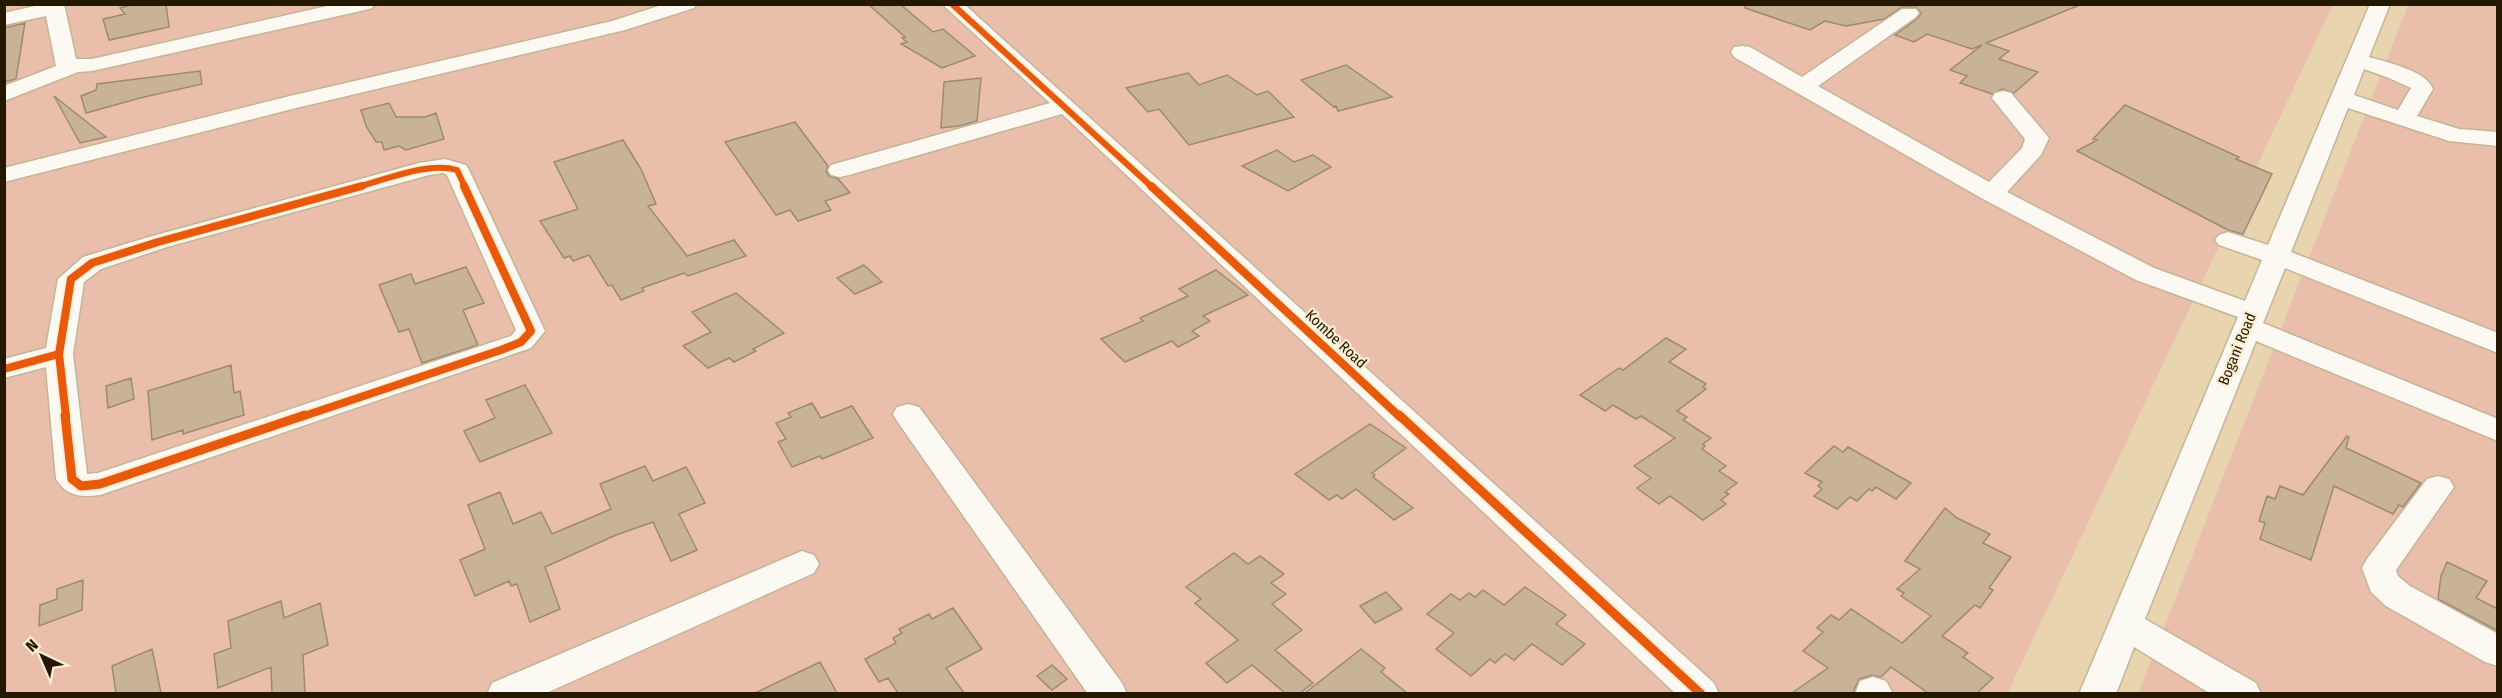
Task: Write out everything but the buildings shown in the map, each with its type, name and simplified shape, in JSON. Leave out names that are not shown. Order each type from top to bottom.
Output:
[{"type":"street","points":[[4,19],[54,7],[66,64],[75,66],[92,65],[364,4]]},
{"type":"street","points":[[4,175],[612,19],[687,4]]},
{"type":"street","name":"Bogani Road","points":[[2097,693],[2380,4]]},
{"type":"street","name":"Kombe Road","points":[[950,9],[1066,106],[1206,238],[1701,693]]},
{"type":"street","points":[[1803,87],[1909,13]]},
{"type":"street","points":[[1742,52],[1992,194],[2154,278],[2207,298],[2498,431]]},
{"type":"street","points":[[2357,60],[2403,75],[2421,85],[2422,89],[2409,111]]},
{"type":"street","points":[[4,94],[75,66]]},
{"type":"street","points":[[1992,194],[2033,150],[2037,138],[2003,98]]},
{"type":"street","points":[[2342,99],[2457,136],[2498,139]]},
{"type":"street","points":[[840,170],[1066,106]]},
{"type":"street","points":[[445,166],[457,170],[531,331],[521,342],[501,350],[100,484],[81,486],[72,478],[59,354],[71,279],[92,263],[428,168],[445,166]]},
{"type":"street","points":[[2228,240],[2277,256],[2498,344]]},
{"type":"street","points":[[4,369],[59,354]]},
{"type":"street","points":[[908,414],[1109,693]]},
{"type":"street","points":[[2438,487],[2379,568],[2383,584],[2398,596],[2498,652]]},
{"type":"street","points":[[505,693],[802,564]]},
{"type":"street","points":[[2126,625],[2243,693]]},
{"type":"shaded area","points":[[4,5],[2333,5],[2007,694],[5,693]]},
{"type":"shaded area","points":[[2408,5],[2497,5],[2497,693],[2138,694]]},
{"type":"cycle path","points":[[952,4],[1066,106],[1701,694]]},
{"type":"cycle path","points":[[4,369],[59,354],[71,279],[92,263],[158,242],[428,168],[445,166],[457,170],[531,331],[521,342],[501,350],[100,484],[81,486],[72,479],[59,354]]}]
